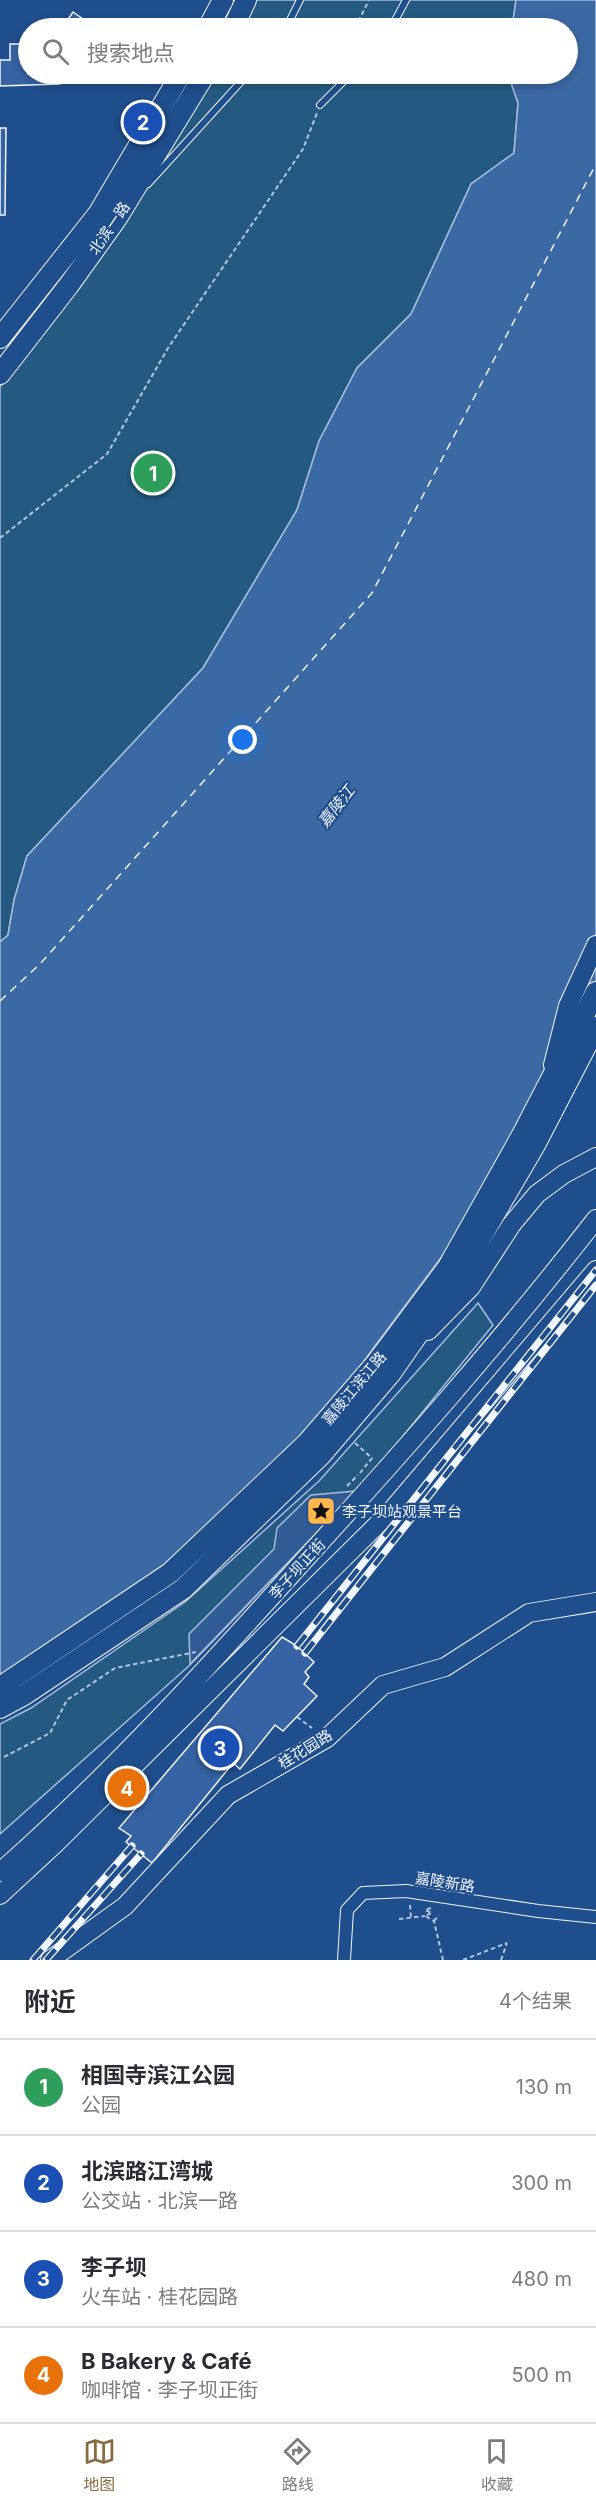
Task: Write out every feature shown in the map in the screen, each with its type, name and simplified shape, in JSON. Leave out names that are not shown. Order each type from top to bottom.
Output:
[{"type":"main road","points":[[213,18],[223,0]]},
{"type":"main road","points":[[238,18],[246,0]]},
{"type":"main road","name":"北滨一路","points":[[0,338],[98,214],[175,84]]},
{"type":"main road","name":"北滨一路","points":[[0,374],[69,285],[117,218],[199,84]]},
{"type":"main road","points":[[549,1081],[568,1006],[596,945]]},
{"type":"main road","name":"嘉陵江滨江路","points":[[0,1686],[13,1680],[170,1573],[307,1443],[377,1362],[448,1267],[522,1136],[596,992]]},
{"type":"main road","name":"嘉陵江滨江路","points":[[0,1708],[24,1695],[183,1588],[321,1455],[391,1373],[457,1278],[535,1145],[596,1027]]},
{"type":"main road","points":[[391,1373],[471,1287],[512,1224],[537,1194],[564,1174],[596,1157]]},
{"type":"main road","name":"李子坝正街","points":[[0,1872],[50,1828],[206,1670],[415,1439],[536,1296],[596,1219]]},
{"type":"main road","name":"李子坝正街","points":[[0,1895],[54,1845],[391,1511],[596,1270]]},
{"type":"main road","name":"桂花园路","points":[[50,1960],[126,1906],[228,1795],[327,1738],[383,1685],[445,1667],[529,1613],[596,1602]]},
{"type":"street","name":"嘉陵新路","points":[[344,1960],[347,1911],[363,1893],[406,1891],[538,1911],[596,1917]]},
{"type":"lane","points":[[291,18],[300,0]]},
{"type":"lane","points":[[396,18],[406,0]]},
{"type":"lane","points":[[117,218],[240,84]]},
{"type":"lane","points":[[320,105],[341,84]]},
{"type":"path","points":[[360,18],[369,0]]},
{"type":"path","points":[[0,538],[107,454],[168,348],[303,149],[329,84]]},
{"type":"path","points":[[341,1431],[372,1458],[347,1486]]},
{"type":"path","points":[[360,1473],[367,1478]]},
{"type":"path","points":[[4,1757],[50,1733],[67,1700],[115,1668],[196,1652]]},
{"type":"path","points":[[399,1919],[432,1913],[425,1911],[440,1906],[447,1898]]},
{"type":"path","points":[[410,1905],[411,1918]]},
{"type":"path","points":[[439,1915],[435,1921],[443,1960]]},
{"type":"path","points":[[425,1916],[435,1921]]},
{"type":"path","points":[[463,1960],[507,1943],[501,1960]]},
{"type":"shaded area","points":[[256,0],[516,0],[513,18],[247,18]]},
{"type":"shaded area","points":[[209,84],[511,84],[518,103],[514,153],[471,184],[411,314],[357,368],[319,441],[297,510],[203,668],[27,856],[14,900],[8,935],[0,942],[0,387],[126,220]]},
{"type":"shaded area","points":[[478,1303],[493,1325],[370,1477],[190,1665],[0,1834],[0,1724],[31,1708],[185,1602],[319,1481]]},
{"type":"shaded area","points":[[357,1491],[190,1664],[189,1634],[274,1549],[277,1528],[311,1495]]},
{"type":"water","name":"嘉陵江","points":[[516,0],[596,0],[596,1037],[588,1061],[372,1350],[257,1512],[0,1684],[0,942],[8,935],[14,900],[27,856],[203,668],[297,510],[319,441],[357,368],[411,314],[471,184],[514,153],[518,103],[511,84],[578,84],[578,18],[513,18]]},
{"type":"building","points":[[73,12],[82,18],[69,18]]},
{"type":"building","points":[[10,44],[18,44],[18,84],[60,84],[0,86],[0,60],[10,60]]},
{"type":"building","points":[[0,128],[6,128],[5,215],[0,215]]},
{"type":"building","points":[[282,1637],[297,1646],[314,1662],[305,1672],[309,1677],[304,1684],[317,1696],[283,1731],[275,1725],[240,1769],[233,1763],[152,1863],[126,1842],[131,1836],[119,1828]]},
{"type":"ferry route","points":[[0,1001],[40,964],[372,593],[596,164]]},
{"type":"railway","points":[[297,1646],[596,1270]]},
{"type":"railway","points":[[305,1653],[596,1285]]},
{"type":"railway","points":[[33,1960],[132,1846]]},
{"type":"railway","points":[[46,1960],[141,1854]]},
{"type":"place","name":"北滨路江湾城","points":[[143,122]]},
{"type":"place","name":"相国寺滨江公园","points":[[153,473]]},
{"type":"place","name":"李子坝站观景平台","points":[[321,1511]]},
{"type":"place","name":"李子坝","points":[[220,1748]]},
{"type":"place","name":"B Bakery & Café","points":[[127,1788]]}]
